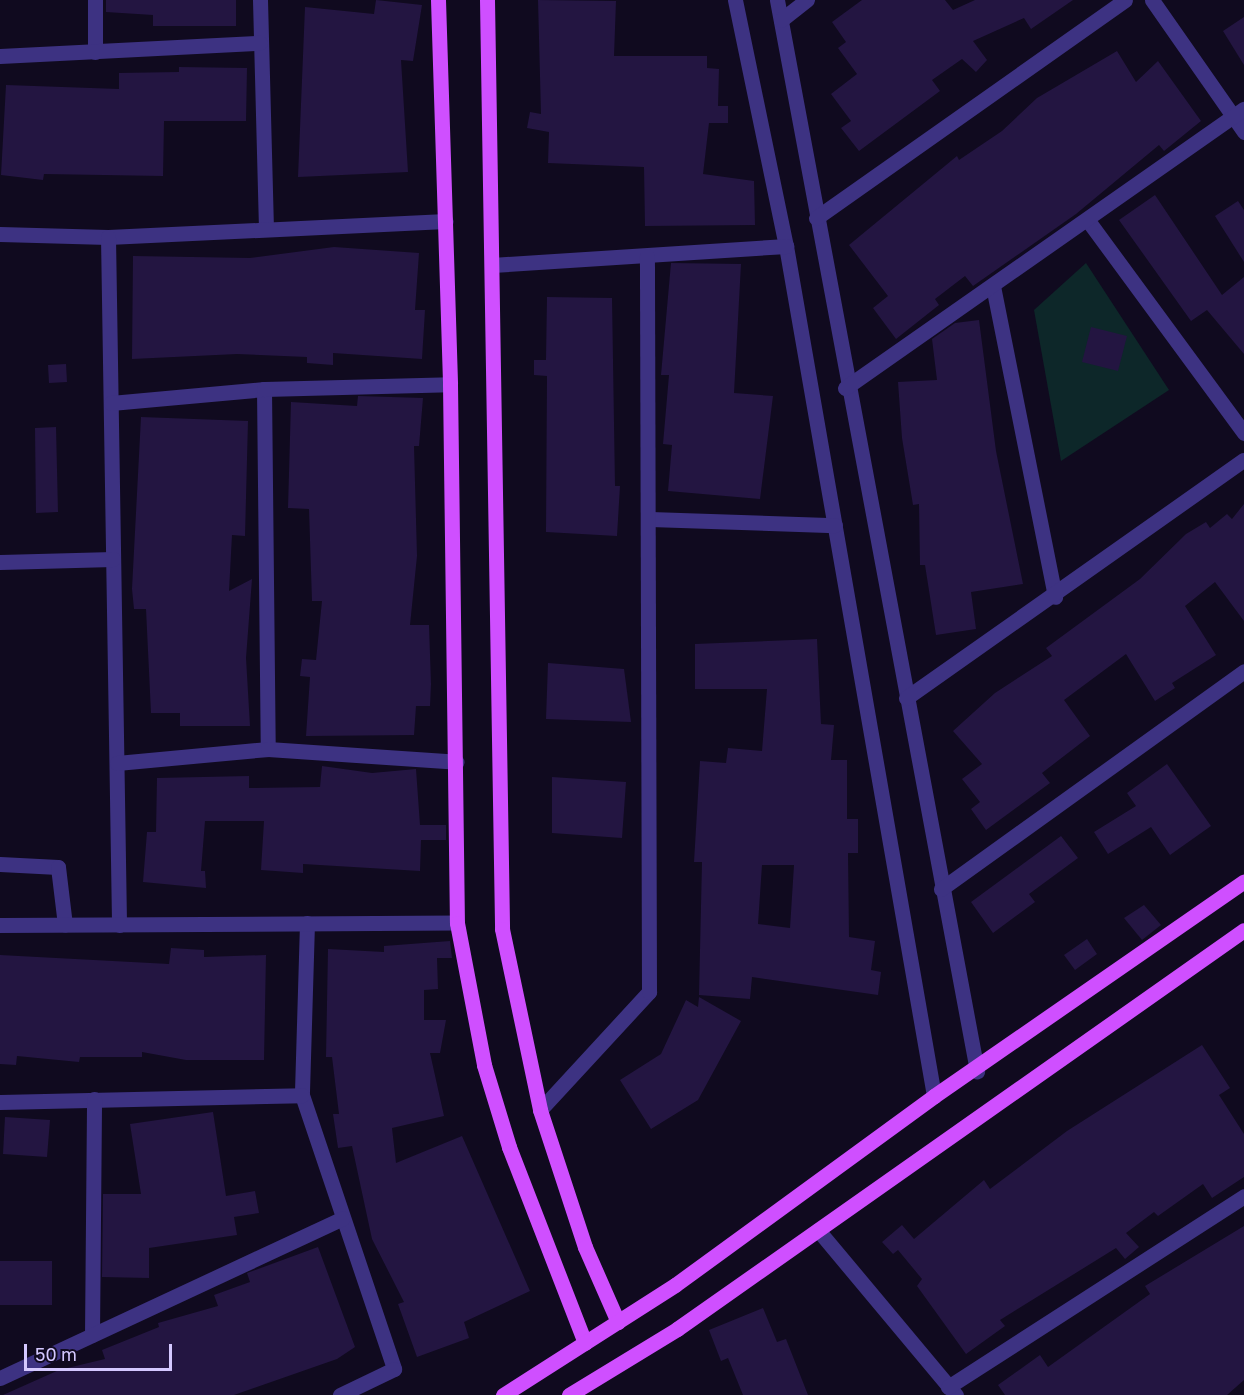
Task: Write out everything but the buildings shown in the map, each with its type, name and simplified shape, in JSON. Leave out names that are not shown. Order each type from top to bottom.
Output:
[{"type":"main road","points":[[438,0],[450,384],[457,762],[457,923],[484,1065],[509,1148],[585,1343]]},
{"type":"main road","points":[[487,0],[502,929],[540,1110],[585,1247],[618,1322]]},
{"type":"main road","points":[[503,1395],[618,1322],[934,1096],[977,1071],[1244,881]]},
{"type":"main road","points":[[569,1395],[677,1329],[1244,930]]},
{"type":"street","points":[[95,0],[95,52]]},
{"type":"street","points":[[260,0],[266,225]]},
{"type":"street","points":[[735,0],[786,246],[934,1096]]},
{"type":"street","points":[[777,0],[845,388],[977,1071]]},
{"type":"street","points":[[781,20],[807,0]]},
{"type":"street","points":[[816,218],[1125,0]]},
{"type":"street","points":[[1152,0],[1238,113],[1244,132]]},
{"type":"street","points":[[0,56],[260,43]]},
{"type":"street","points":[[845,388],[1089,222],[1238,113]]},
{"type":"street","points":[[0,234],[108,237],[266,225],[446,221]]},
{"type":"street","points":[[1089,222],[1244,433]]},
{"type":"street","points":[[108,237],[119,925]]},
{"type":"street","points":[[492,265],[786,246]]},
{"type":"street","points":[[540,1110],[649,992],[650,519],[647,256]]},
{"type":"street","points":[[993,286],[1055,597]]},
{"type":"street","points":[[111,403],[264,389],[450,384]]},
{"type":"street","points":[[264,389],[268,749]]},
{"type":"street","points":[[906,698],[1055,597],[1244,460]]},
{"type":"street","points":[[650,519],[835,525]]},
{"type":"street","points":[[0,562],[113,559]]},
{"type":"street","points":[[941,889],[1244,671]]},
{"type":"street","points":[[117,763],[268,749],[457,762]]},
{"type":"street","points":[[0,864],[58,867],[65,925]]},
{"type":"street","points":[[307,923],[302,1095],[394,1369],[340,1395]]},
{"type":"street","points":[[0,925],[457,923]]},
{"type":"street","points":[[0,1102],[302,1095]]},
{"type":"street","points":[[92,1335],[94,1100]]},
{"type":"street","points":[[818,1230],[952,1391],[1244,1196]]},
{"type":"street","points":[[0,1378],[343,1218]]},
{"type":"green space","points":[[1086,263],[1169,390],[1061,461],[1034,310]]}]
